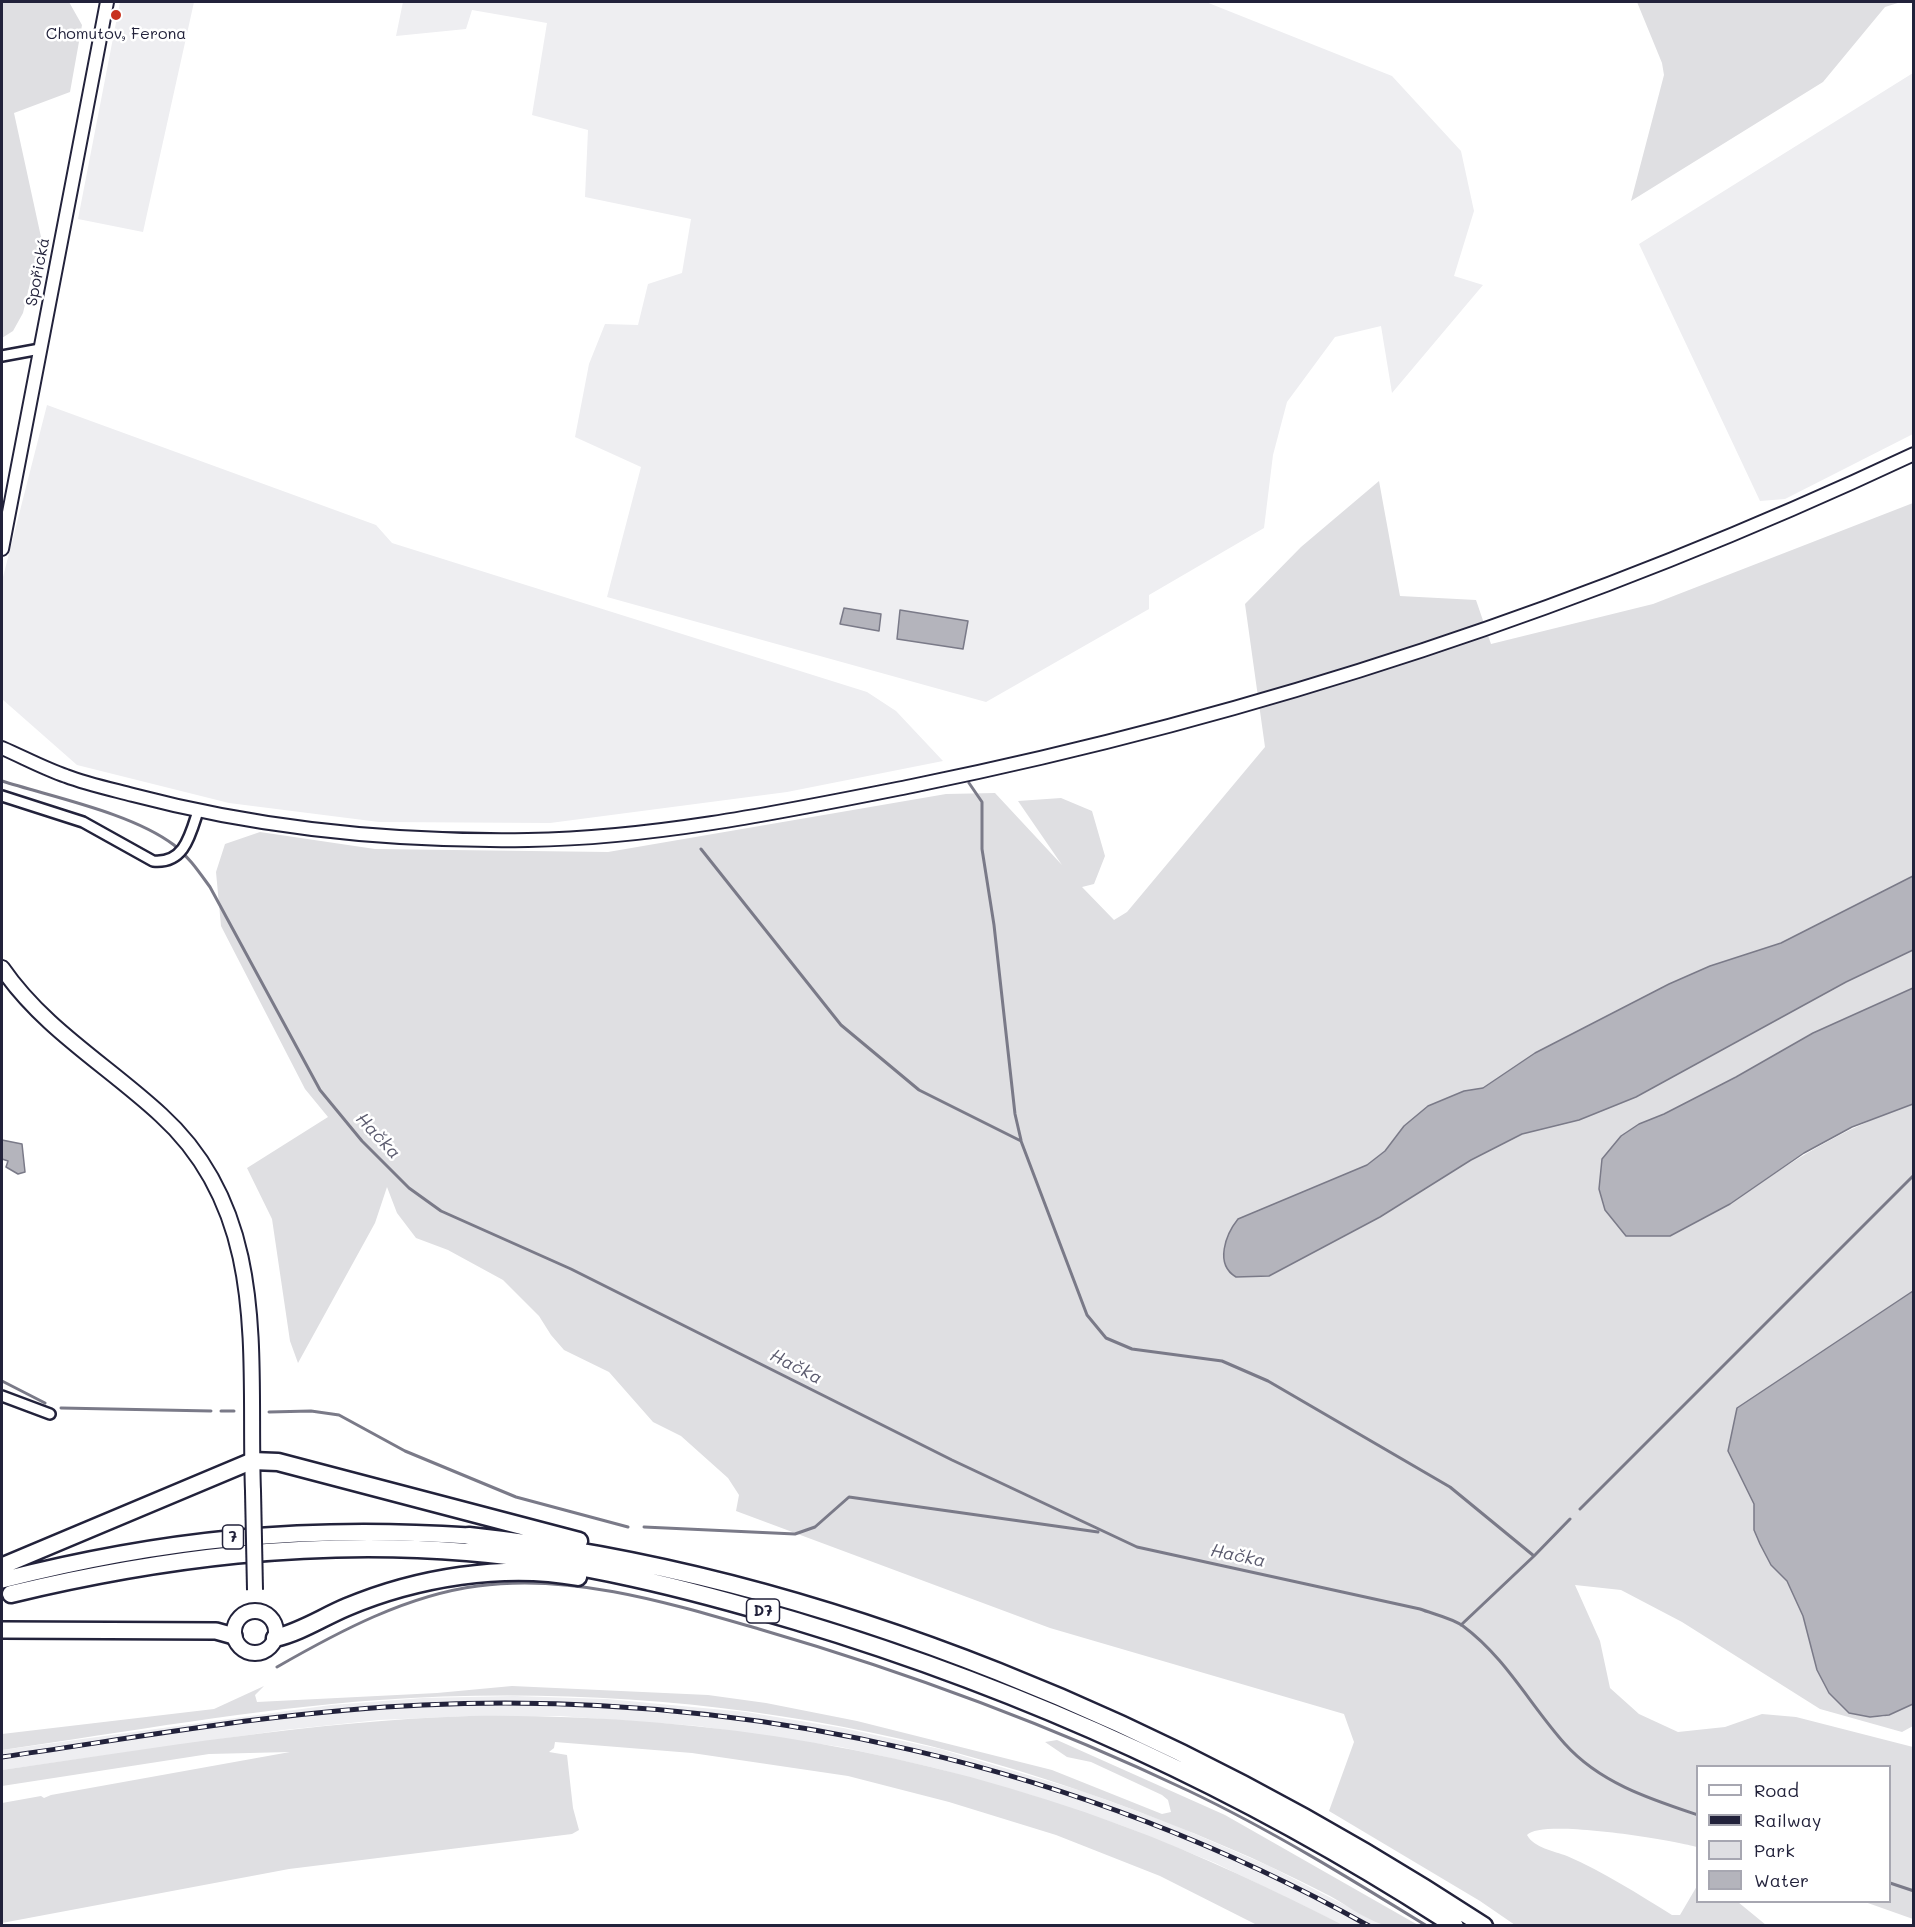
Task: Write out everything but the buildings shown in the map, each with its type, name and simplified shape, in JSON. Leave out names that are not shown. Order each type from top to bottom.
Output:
[{"type":"highway","points":[[2,1566],[252,1461],[278,1462],[474,1515],[657,1558],[674,1579],[640,1588],[570,1575],[497,1573],[460,1577],[378,1597],[348,1607],[289,1635],[275,1638]]},
{"type":"highway","name":"7","points":[[5,1590],[87,1560],[213,1539],[339,1531],[468,1536]]},
{"type":"highway","name":"D7","points":[[468,1536],[585,1552],[674,1579],[743,1605],[868,1643],[1003,1692],[1130,1746],[1326,1847],[1455,1926]]},
{"type":"highway","name":"D7","points":[[5,1590],[152,1563],[250,1552],[335,1548],[435,1550],[525,1558],[759,1593],[940,1651],[1136,1730],[1334,1832],[1484,1926]]},
{"type":"highway","points":[[2,1630],[216,1631],[234,1636]]},
{"type":"main road","points":[[2,968],[17,991],[59,1033],[164,1117],[195,1153],[222,1199],[236,1233],[246,1270],[250,1330],[255,1610]]},
{"type":"main road","points":[[255,1610],[262,1612],[274,1623],[275,1638],[266,1650],[252,1653],[240,1647],[234,1636],[238,1618],[255,1610]]},
{"type":"street","name":"Spořická","points":[[2,549],[107,2]]},
{"type":"street","points":[[2,356],[40,350]]},
{"type":"street","points":[[2,748],[71,778],[198,811],[331,831],[418,838],[574,838],[722,822],[972,773],[1142,732],[1277,695],[1434,646],[1761,524],[1914,454]]},
{"type":"street","points":[[2,796],[83,822],[153,861],[173,860],[188,843],[198,811]]},
{"type":"street","points":[[2,1396],[50,1414]]},
{"type":"shaded area","points":[[120,2],[194,2],[143,232],[78,219]]},
{"type":"shaded area","points":[[403,2],[1206,2],[1392,76],[1461,151],[1474,211],[1454,276],[1483,285],[1392,393],[1381,326],[1335,337],[1287,402],[1273,455],[1264,528],[1149,595],[1149,609],[986,702],[607,597],[641,467],[575,437],[589,364],[605,324],[638,325],[648,284],[682,273],[691,219],[585,197],[588,130],[532,115],[547,23],[472,10],[466,29],[396,36]]},
{"type":"shaded area","points":[[1913,73],[1913,434],[1785,499],[1760,501],[1639,244]]},
{"type":"shaded area","points":[[47,405],[376,525],[392,543],[867,692],[896,711],[943,761],[787,792],[550,823],[379,822],[229,803],[77,765],[2,699],[2,581]]},
{"type":"shaded area","points":[[514,1696],[607,1699],[746,1712],[843,1728],[940,1749],[1082,1791],[1172,1824],[1269,1866],[1384,1925],[1343,1925],[1215,1863],[1123,1826],[1031,1795],[935,1768],[841,1747],[698,1726],[560,1716],[470,1716],[379,1720],[284,1730],[2,1770],[2,1750],[331,1705],[423,1698]]},
{"type":"green space","points":[[2,2],[69,2],[82,25],[70,92],[14,113],[41,237],[23,313],[13,331],[2,338]]},
{"type":"green space","points":[[1637,2],[1901,2],[1885,7],[1823,82],[1631,201],[1664,75],[1662,63]]},
{"type":"green space","points":[[1379,481],[1400,596],[1476,600],[1491,644],[1653,604],[1913,503],[1913,876],[1781,943],[1710,966],[1669,984],[1535,1053],[1483,1088],[1474,1090],[1404,1126],[1385,1151],[1367,1165],[1238,1219],[1236,1277],[1269,1276],[1471,1160],[1522,1134],[1579,1120],[1636,1097],[1846,982],[1913,950],[1913,989],[1813,1033],[1736,1077],[1664,1114],[1639,1124],[1621,1136],[1602,1159],[1730,1204],[1817,1147],[1862,1124],[1913,1104],[1913,1291],[1738,1408],[1728,1451],[1755,1504],[1754,1530],[1771,1565],[1787,1581],[1803,1616],[1817,1670],[1829,1693],[1849,1713],[1883,1717],[1913,1704],[1913,1726],[1902,1732],[1820,1709],[1682,1622],[1621,1590],[1575,1585],[1600,1641],[1610,1688],[1639,1714],[1678,1732],[1725,1727],[1762,1714],[1796,1717],[1913,1747],[1913,1919],[1868,1903],[1891,1903],[1891,1765],[1696,1765],[1696,1847],[1581,1829],[1537,1830],[1527,1835],[1539,1846],[1594,1869],[1672,1915],[1680,1915],[1696,1888],[1696,1903],[1739,1903],[1766,1925],[1515,1925],[1480,1901],[1329,1811],[1354,1742],[1344,1714],[1050,1628],[736,1511],[739,1495],[728,1478],[681,1436],[653,1422],[609,1372],[564,1350],[539,1316],[503,1280],[448,1250],[416,1238],[397,1213],[387,1187],[375,1223],[298,1363],[290,1341],[272,1219],[247,1168],[328,1117],[305,1089],[221,926],[216,872],[225,844],[260,832],[375,849],[608,852],[946,794],[995,793],[1062,865],[1018,801],[1061,798],[1092,811],[1105,856],[1094,884],[1082,887],[1114,920],[1127,912],[1265,747],[1245,604],[1301,547]]},
{"type":"green space","points":[[264,1686],[255,1695],[257,1702],[437,1693],[512,1686],[708,1695],[766,1703],[857,1721],[1052,1770],[1162,1814],[1171,1812],[1168,1800],[1162,1795],[1091,1762],[1067,1757],[1045,1742],[1057,1740],[1225,1815],[1418,1925],[1381,1924],[1317,1889],[1237,1852],[1137,1811],[1049,1780],[915,1742],[840,1726],[687,1704],[610,1698],[533,1696],[456,1696],[379,1700],[285,1709],[2,1750],[2,1734],[214,1709]]},
{"type":"green space","points":[[470,1716],[637,1721],[720,1729],[883,1756],[964,1775],[1044,1799],[1179,1848],[1343,1925],[1257,1925],[1160,1876],[1056,1835],[949,1802],[848,1776],[692,1753],[555,1742],[554,1748],[549,1752],[567,1755],[573,1808],[579,1830],[572,1834],[289,1869],[2,1923],[2,1803],[41,1796],[44,1798],[290,1752],[209,1754],[2,1786],[2,1770],[294,1729]]},
{"type":"water","points":[[844,608],[881,614],[879,631],[840,624]]},
{"type":"water","points":[[900,610],[968,621],[963,649],[897,639]]},
{"type":"water","points":[[1913,876],[1913,950],[1846,982],[1636,1097],[1579,1120],[1522,1134],[1471,1160],[1380,1217],[1269,1276],[1236,1277],[1225,1265],[1226,1241],[1238,1219],[1367,1165],[1385,1151],[1404,1126],[1428,1106],[1464,1091],[1483,1088],[1535,1053],[1669,984],[1710,966],[1781,943]]},
{"type":"water","points":[[1913,988],[1913,1104],[1852,1127],[1804,1153],[1730,1204],[1670,1236],[1626,1236],[1605,1210],[1599,1189],[1602,1159],[1621,1136],[1639,1124],[1664,1114],[1736,1077],[1813,1033]]},
{"type":"water","points":[[2,1140],[22,1144],[25,1172],[18,1174],[6,1167],[8,1161],[2,1159]]},
{"type":"water","points":[[1913,1291],[1913,1704],[1889,1715],[1870,1717],[1849,1713],[1829,1693],[1817,1670],[1803,1616],[1787,1581],[1771,1565],[1754,1530],[1754,1504],[1728,1451],[1737,1408]]},
{"type":"waterway","name":"Hačka","points":[[2,781],[114,815],[157,834],[174,845],[194,865],[210,887],[320,1090],[362,1141],[409,1188],[441,1211],[571,1269],[952,1460],[1137,1547],[1420,1609],[1453,1621],[1463,1626],[1492,1652],[1552,1729],[1579,1758],[1627,1788],[1696,1814]]},
{"type":"waterway","points":[[969,783],[982,802],[982,849],[994,925],[1015,1114],[1021,1140]]},
{"type":"waterway","points":[[701,849],[841,1025],[919,1090],[1021,1141],[1087,1315],[1106,1338],[1132,1349],[1222,1361],[1268,1381],[1450,1487],[1534,1556],[1461,1625]]},
{"type":"waterway","points":[[1580,1509],[1914,1175]]},
{"type":"waterway","points":[[2,1381],[45,1403]]},
{"type":"waterway","points":[[61,1408],[211,1411]]},
{"type":"waterway","points":[[221,1411],[234,1411]]},
{"type":"waterway","points":[[269,1412],[311,1411],[339,1415],[405,1451],[516,1497],[628,1527]]},
{"type":"waterway","points":[[644,1527],[795,1534],[815,1527],[849,1497],[1098,1532]]},
{"type":"waterway","points":[[1534,1556],[1570,1519]]},
{"type":"waterway","points":[[277,1667],[349,1628],[399,1606],[451,1591],[513,1583],[584,1587],[620,1593],[690,1609],[869,1663],[1031,1722],[1137,1767],[1250,1822],[1339,1872],[1427,1926]]},
{"type":"waterway","name":"Hačka","points":[[1891,1883],[1914,1891]]},
{"type":"railway","points":[[2,1757],[264,1719],[423,1705],[546,1704],[669,1711],[791,1726],[911,1750],[1030,1782],[1147,1822],[1260,1870],[1369,1926]]},
{"type":"place","name":"Chomutov, Ferona","points":[[116,15]]}]
